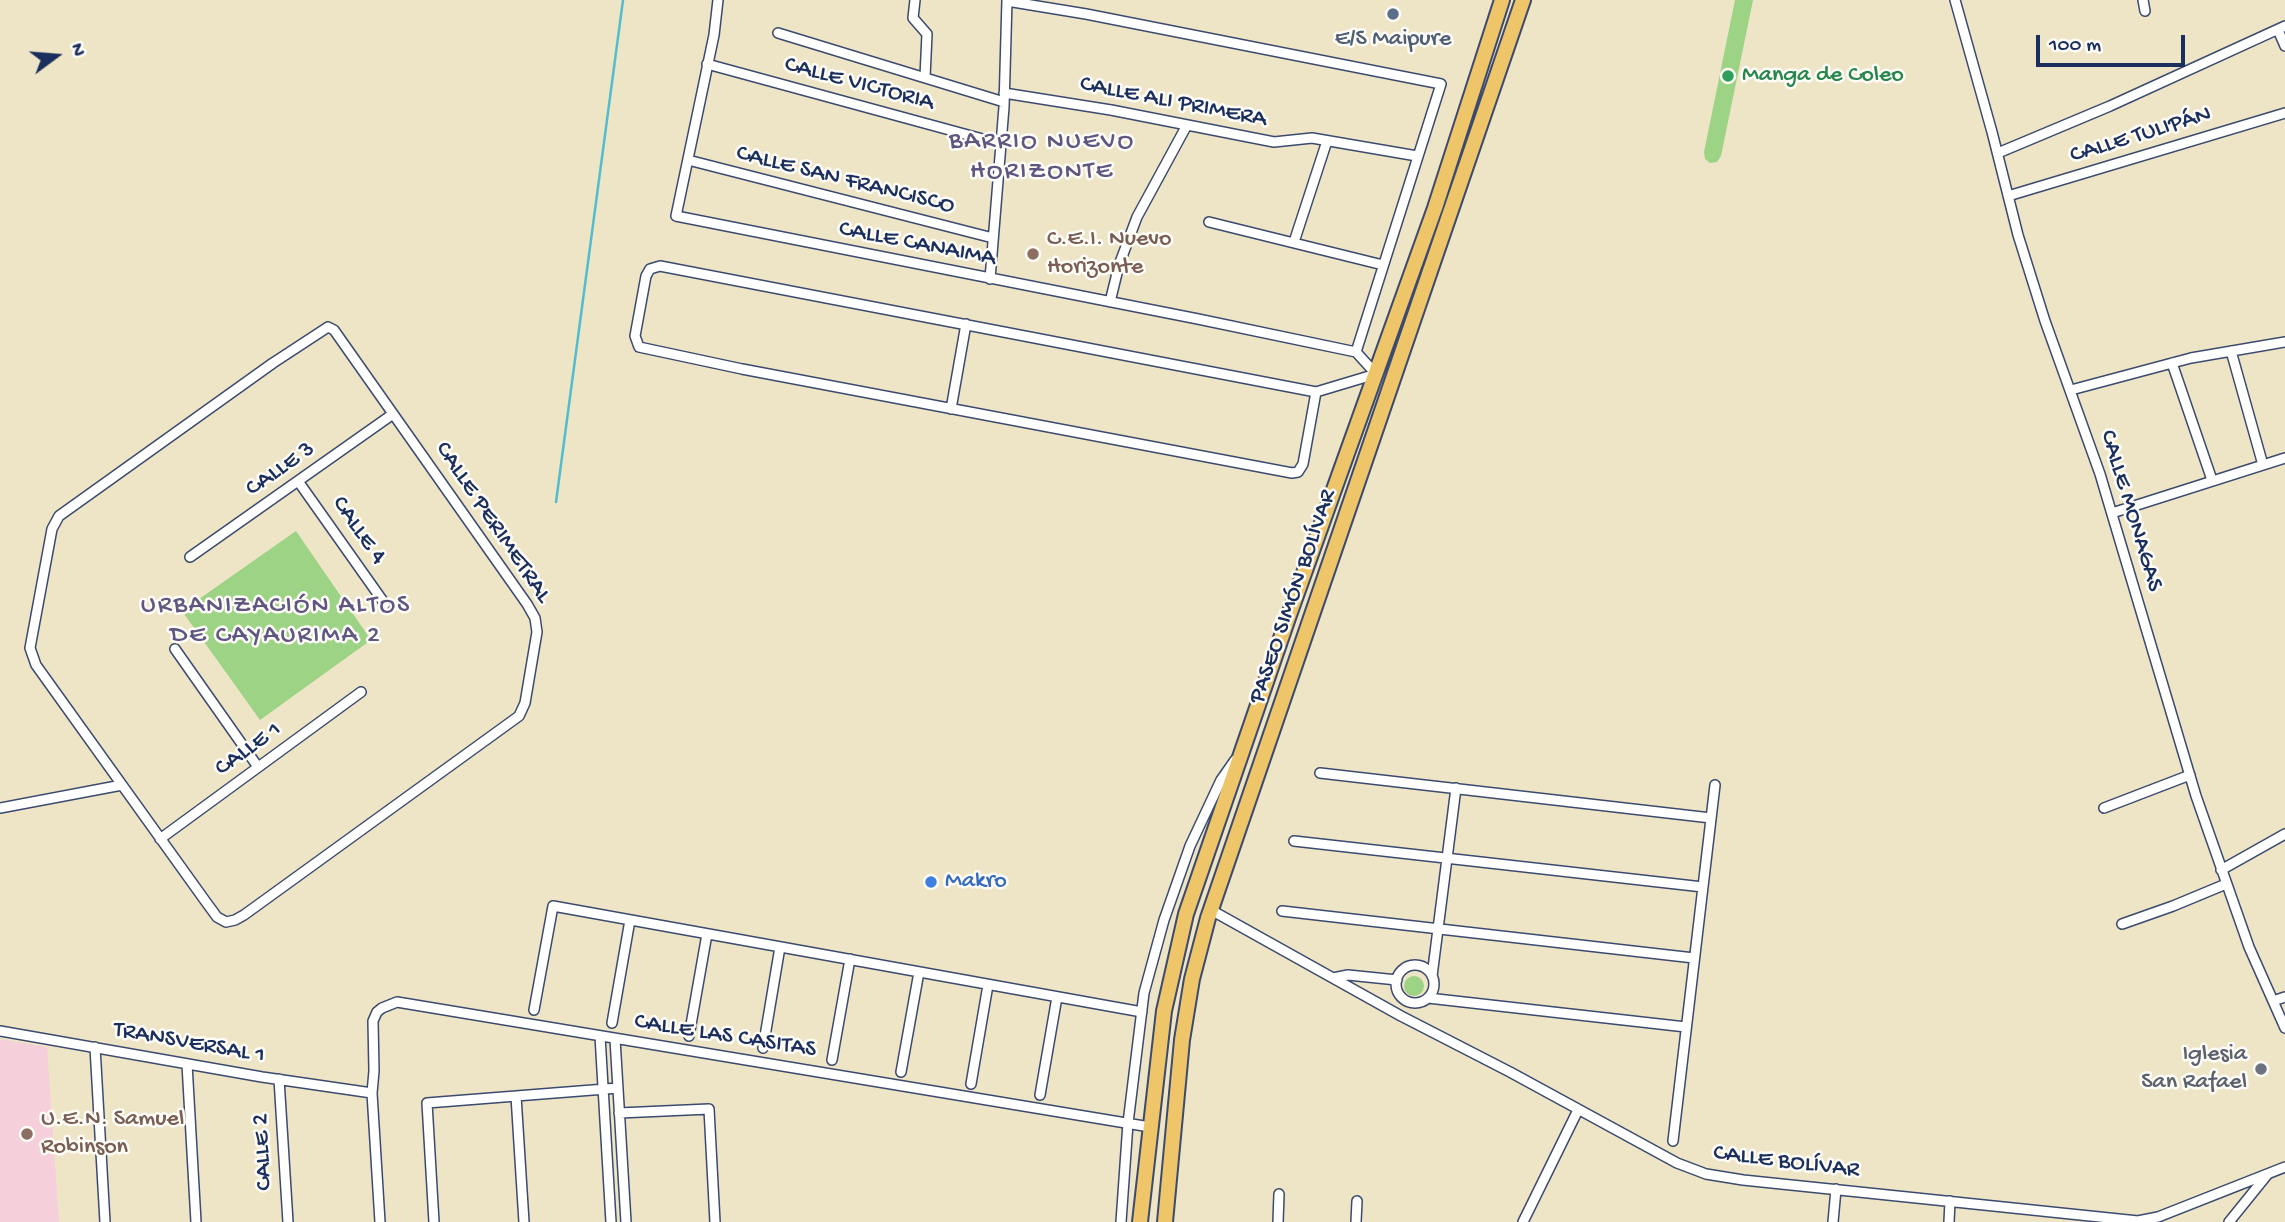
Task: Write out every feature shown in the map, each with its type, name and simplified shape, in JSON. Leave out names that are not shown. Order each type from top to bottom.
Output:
[{"type":"main road","name":"PASEO SIMÓN BOLÍVAR","points":[[1140,1222],[1166,1001],[1190,900],[1435,208],[1502,0]]},
{"type":"main road","name":"PASEO SIMÓN BOLÍVAR","points":[[1166,1221],[1186,1009],[1210,910],[1523,0]]},
{"type":"main road","points":[[1376,374],[1392,380]]},
{"type":"main road","points":[[1190,900],[1210,910]]},
{"type":"street","points":[[688,160],[718,0]]},
{"type":"street","points":[[915,0],[913,18],[927,34],[925,77]]},
{"type":"street","points":[[990,279],[1004,98],[1007,0],[1441,84],[1356,352],[1376,374],[1316,392],[660,266],[647,273],[635,341],[644,349],[1292,473],[1298,471],[1303,464],[1316,392]]},
{"type":"street","points":[[1081,13],[1083,0]]},
{"type":"street","name":"CALLE MONAGAS","points":[[1955,0],[2045,321],[2112,513],[2190,775],[2225,884],[2285,1028]]},
{"type":"street","points":[[2143,0],[2146,11]]},
{"type":"street","points":[[1998,153],[2282,28],[2285,46]]},
{"type":"street","name":"CALLE ALI PRIMERA","points":[[778,33],[1004,98],[1101,108],[1274,142],[1305,138],[1417,156]]},
{"type":"street","name":"CALLE VICTORIA","points":[[708,64],[1001,144]]},
{"type":"street","name":"CALLE TULIPÁN","points":[[2008,196],[2285,113]]},
{"type":"street","points":[[1110,302],[1119,265],[1137,218],[1186,125]]},
{"type":"street","points":[[1294,242],[1327,141]]},
{"type":"street","name":"CALLE CANAIMA","points":[[688,160],[676,216],[1356,352]]},
{"type":"street","name":"CALLE SAN FRANCISCO","points":[[688,160],[993,238]]},
{"type":"street","points":[[1209,222],[1383,265]]},
{"type":"street","points":[[951,409],[966,324]]},
{"type":"street","name":"CALLE PERIMETRAL","points":[[327,327],[332,328],[393,414],[535,618],[537,632],[522,713],[235,920],[226,922],[218,917],[160,838],[31,654],[52,529],[57,519],[327,327]]},
{"type":"street","points":[[2071,390],[2172,363],[2285,342]]},
{"type":"street","points":[[2231,351],[2263,465]]},
{"type":"street","points":[[2172,363],[2212,480]]},
{"type":"street","name":"CALLE 3","points":[[190,557],[393,414]]},
{"type":"street","points":[[2112,513],[2285,458]]},
{"type":"street","name":"CALLE 4","points":[[299,481],[385,604]]},
{"type":"street","points":[[175,649],[258,767]]},
{"type":"street","name":"CALLE 1","points":[[160,838],[361,692]]},
{"type":"street","name":"PASEO SIMÓN BOLÍVAR","points":[[1121,1222],[1128,1123],[1144,993],[1164,920],[1190,846],[1221,779],[1241,754]]},
{"type":"street","points":[[1320,773],[1711,818]]},
{"type":"street","points":[[2104,808],[2190,775]]},
{"type":"street","points":[[0,808],[122,785]]},
{"type":"street","points":[[1673,1141],[1715,785]]},
{"type":"street","points":[[1432,976],[1421,966],[1412,965],[1403,970],[1397,980],[1399,992],[1405,1000],[1419,1003],[1428,998],[1433,990],[1432,976],[1456,788]]},
{"type":"street","points":[[2221,870],[2285,834]]},
{"type":"street","points":[[1294,841],[1703,887]]},
{"type":"street","points":[[2122,924],[2225,884]]},
{"type":"street","points":[[534,1010],[552,906],[1142,1012]]},
{"type":"street","name":"CALLE BOLÍVAR","points":[[1210,910],[1692,1170],[1720,1177],[2138,1221],[2158,1217],[2285,1167]]},
{"type":"street","points":[[1282,911],[1695,958]]},
{"type":"street","points":[[612,1023],[631,920]]},
{"type":"street","points":[[689,1036],[707,934]]},
{"type":"street","points":[[763,1048],[780,947]]},
{"type":"street","points":[[832,1060],[850,960]]},
{"type":"street","points":[[901,1072],[919,972]]},
{"type":"street","points":[[1334,978],[1348,975],[1397,980]]},
{"type":"street","points":[[971,1084],[988,985]]},
{"type":"street","points":[[1040,1095],[1057,997]]},
{"type":"street","points":[[2273,1002],[2285,997]]},
{"type":"street","points":[[1428,998],[1686,1027]]},
{"type":"street","name":"CALLE LAS CASITAS","points":[[372,1093],[373,1021],[377,1012],[393,1003],[404,1003],[1150,1126]]},
{"type":"street","name":"TRANSVERSAL 1","points":[[0,1031],[372,1093]]},
{"type":"street","points":[[600,1036],[611,1222]]},
{"type":"street","points":[[615,1039],[626,1222]]},
{"type":"street","points":[[95,1047],[105,1222]]},
{"type":"street","points":[[187,1064],[196,1222]]},
{"type":"street","name":"CALLE 2","points":[[279,1079],[288,1222]]},
{"type":"street","points":[[434,1222],[427,1103],[618,1088]]},
{"type":"street","points":[[372,1093],[380,1222]]},
{"type":"street","points":[[516,1096],[524,1222]]},
{"type":"street","points":[[619,1112],[709,1109],[715,1222]]},
{"type":"street","points":[[1523,1222],[1578,1110]]},
{"type":"street","points":[[2229,1222],[2269,1173]]},
{"type":"street","points":[[1833,1222],[1836,1189]]},
{"type":"street","points":[[1278,1222],[1279,1194]]},
{"type":"street","points":[[1356,1222],[1357,1201]]},
{"type":"street","points":[[1949,1222],[1950,1201]]},
{"type":"shaded area","name":"U.E.N. Samuel Robinson","points":[[0,1039],[47,1047],[59,1222],[0,1222]]},
{"type":"green space","name":"Manga de Coleo","points":[[1735,0],[1753,0],[1721,156],[1717,162],[1710,163],[1705,159],[1704,152]]},
{"type":"green space","points":[[296,531],[371,640],[260,720],[182,611]]},
{"type":"green space","points":[[1414,976],[1421,979],[1424,986],[1421,993],[1414,996],[1407,993],[1404,986],[1407,979]]},
{"type":"waterway","points":[[556,502],[623,0]]},
{"type":"place","name":"E/S Maipure","points":[[1393,14]]},
{"type":"place","name":"Manga de Coleo","points":[[1728,76]]},
{"type":"place","name":"C.E.I. Nuevo Horizonte","points":[[1033,254]]},
{"type":"place","name":"Makro","points":[[931,882]]},
{"type":"place","name":"Iglesia San Rafael","points":[[2261,1069]]},
{"type":"place","name":"U.E.N. Samuel Robinson","points":[[27,1134]]},
{"type":"district","name":"BARRIO NUEVO HORIZONTE","points":[[1042,158]]},
{"type":"district","name":"URBANIZACIÓN ALTOS DE CAYAURIMA 2","points":[[276,622]]}]
